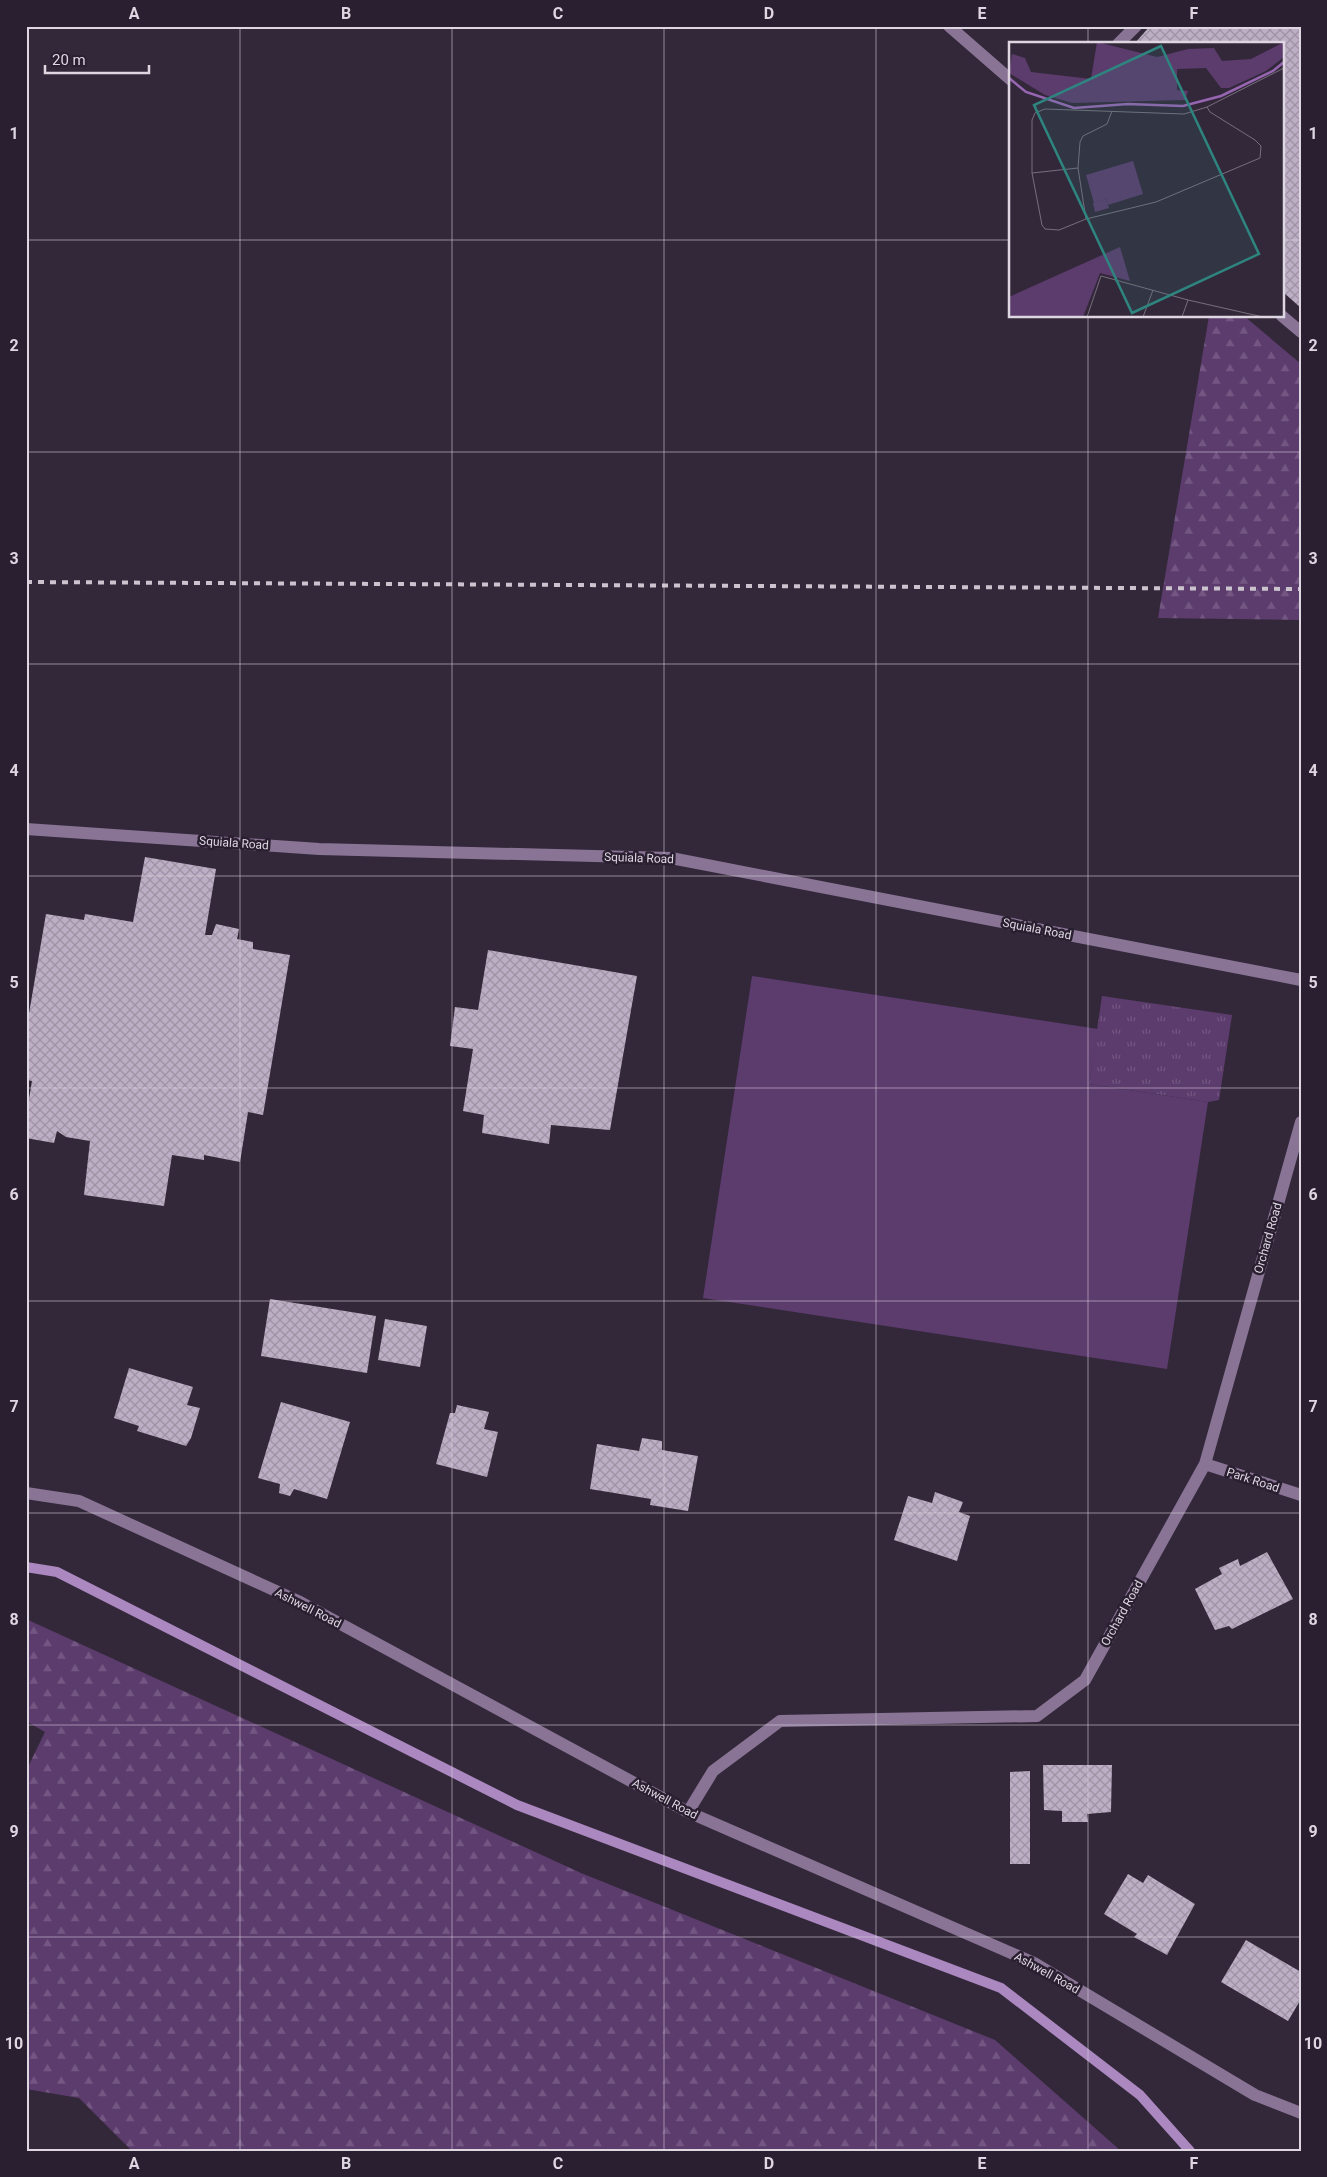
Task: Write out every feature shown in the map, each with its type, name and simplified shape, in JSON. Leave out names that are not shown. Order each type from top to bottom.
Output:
[{"type":"street","points":[[950,26],[1009,78]]},
{"type":"street","points":[[1120,42],[1136,26]]},
{"type":"street","points":[[1284,318],[1301,332]]},
{"type":"street","name":"Squiala Road","points":[[26,829],[319,849],[672,858],[1301,980]]},
{"type":"street","name":"Orchard Road","points":[[688,1812],[713,1771],[780,1721],[1037,1716],[1085,1680],[1205,1464],[1301,1122]]},
{"type":"street","name":"Park Road","points":[[1205,1464],[1301,1495]]},
{"type":"street","name":"Ashwell Road","points":[[26,1493],[79,1502],[300,1602],[688,1812],[1034,1963],[1255,2095],[1301,2113]]},
{"type":"green space","points":[[1209,318],[1246,318],[1301,364],[1301,620],[1158,618]]},
{"type":"green space","points":[[752,976],[1098,1029],[1089,1084],[1208,1102],[1167,1369],[703,1298]]},
{"type":"green space","points":[[1102,996],[1232,1015],[1219,1100],[1208,1102],[1089,1084]]},
{"type":"green space","points":[[26,1619],[581,1873],[995,2040],[1121,2151],[132,2151],[79,2098],[26,2089],[26,1771],[45,1732],[26,1721]]},
{"type":"building","points":[[1150,26],[1301,26],[1301,308],[1284,293],[1284,42],[1136,42]]},
{"type":"building","points":[[145,857],[216,869],[205,935],[212,935],[216,924],[239,929],[237,939],[253,942],[253,949],[290,955],[263,1115],[248,1112],[240,1162],[204,1155],[204,1160],[172,1155],[164,1206],[84,1195],[90,1141],[66,1137],[57,1131],[54,1143],[26,1138],[26,1117],[32,1081],[26,1080],[26,1031],[46,914],[84,920],[85,914],[133,922]]},
{"type":"building","points":[[488,950],[637,976],[610,1130],[551,1125],[549,1144],[482,1133],[484,1115],[463,1111],[473,1049],[450,1046],[455,1007],[478,1010]]},
{"type":"building","points":[[270,1299],[376,1316],[367,1373],[261,1356]]},
{"type":"building","points":[[385,1319],[427,1326],[420,1367],[378,1360]]},
{"type":"building","points":[[129,1368],[193,1387],[187,1405],[200,1408],[191,1438],[186,1446],[137,1431],[139,1426],[114,1418]]},
{"type":"building","points":[[281,1402],[350,1422],[327,1499],[294,1489],[290,1496],[279,1493],[280,1484],[258,1478]]},
{"type":"building","points":[[457,1405],[489,1412],[484,1429],[498,1432],[487,1477],[436,1464],[450,1413],[455,1413]]},
{"type":"building","points":[[642,1438],[662,1441],[662,1450],[698,1456],[688,1511],[650,1505],[651,1499],[590,1489],[597,1444],[639,1451]]},
{"type":"building","points":[[935,1492],[963,1502],[959,1512],[970,1516],[957,1561],[894,1540],[908,1496],[932,1503]]},
{"type":"building","points":[[1267,1552],[1293,1599],[1232,1629],[1229,1626],[1215,1630],[1195,1589],[1222,1574],[1219,1568],[1238,1559],[1240,1566]]},
{"type":"building","points":[[1043,1765],[1112,1765],[1111,1812],[1087,1814],[1088,1822],[1062,1822],[1062,1811],[1044,1810]]},
{"type":"building","points":[[1030,1771],[1030,1864],[1010,1864],[1010,1772]]},
{"type":"building","points":[[1128,1874],[1143,1883],[1148,1875],[1195,1904],[1167,1955],[1134,1937],[1137,1934],[1104,1914]]},
{"type":"building","points":[[1246,1940],[1301,1972],[1301,1999],[1288,2021],[1221,1982]]},
{"type":"waterway","points":[[26,1567],[57,1572],[517,1805],[1001,1988],[1140,2095],[1190,2151]]},
{"type":"railway","points":[[26,582],[1301,589]]}]
